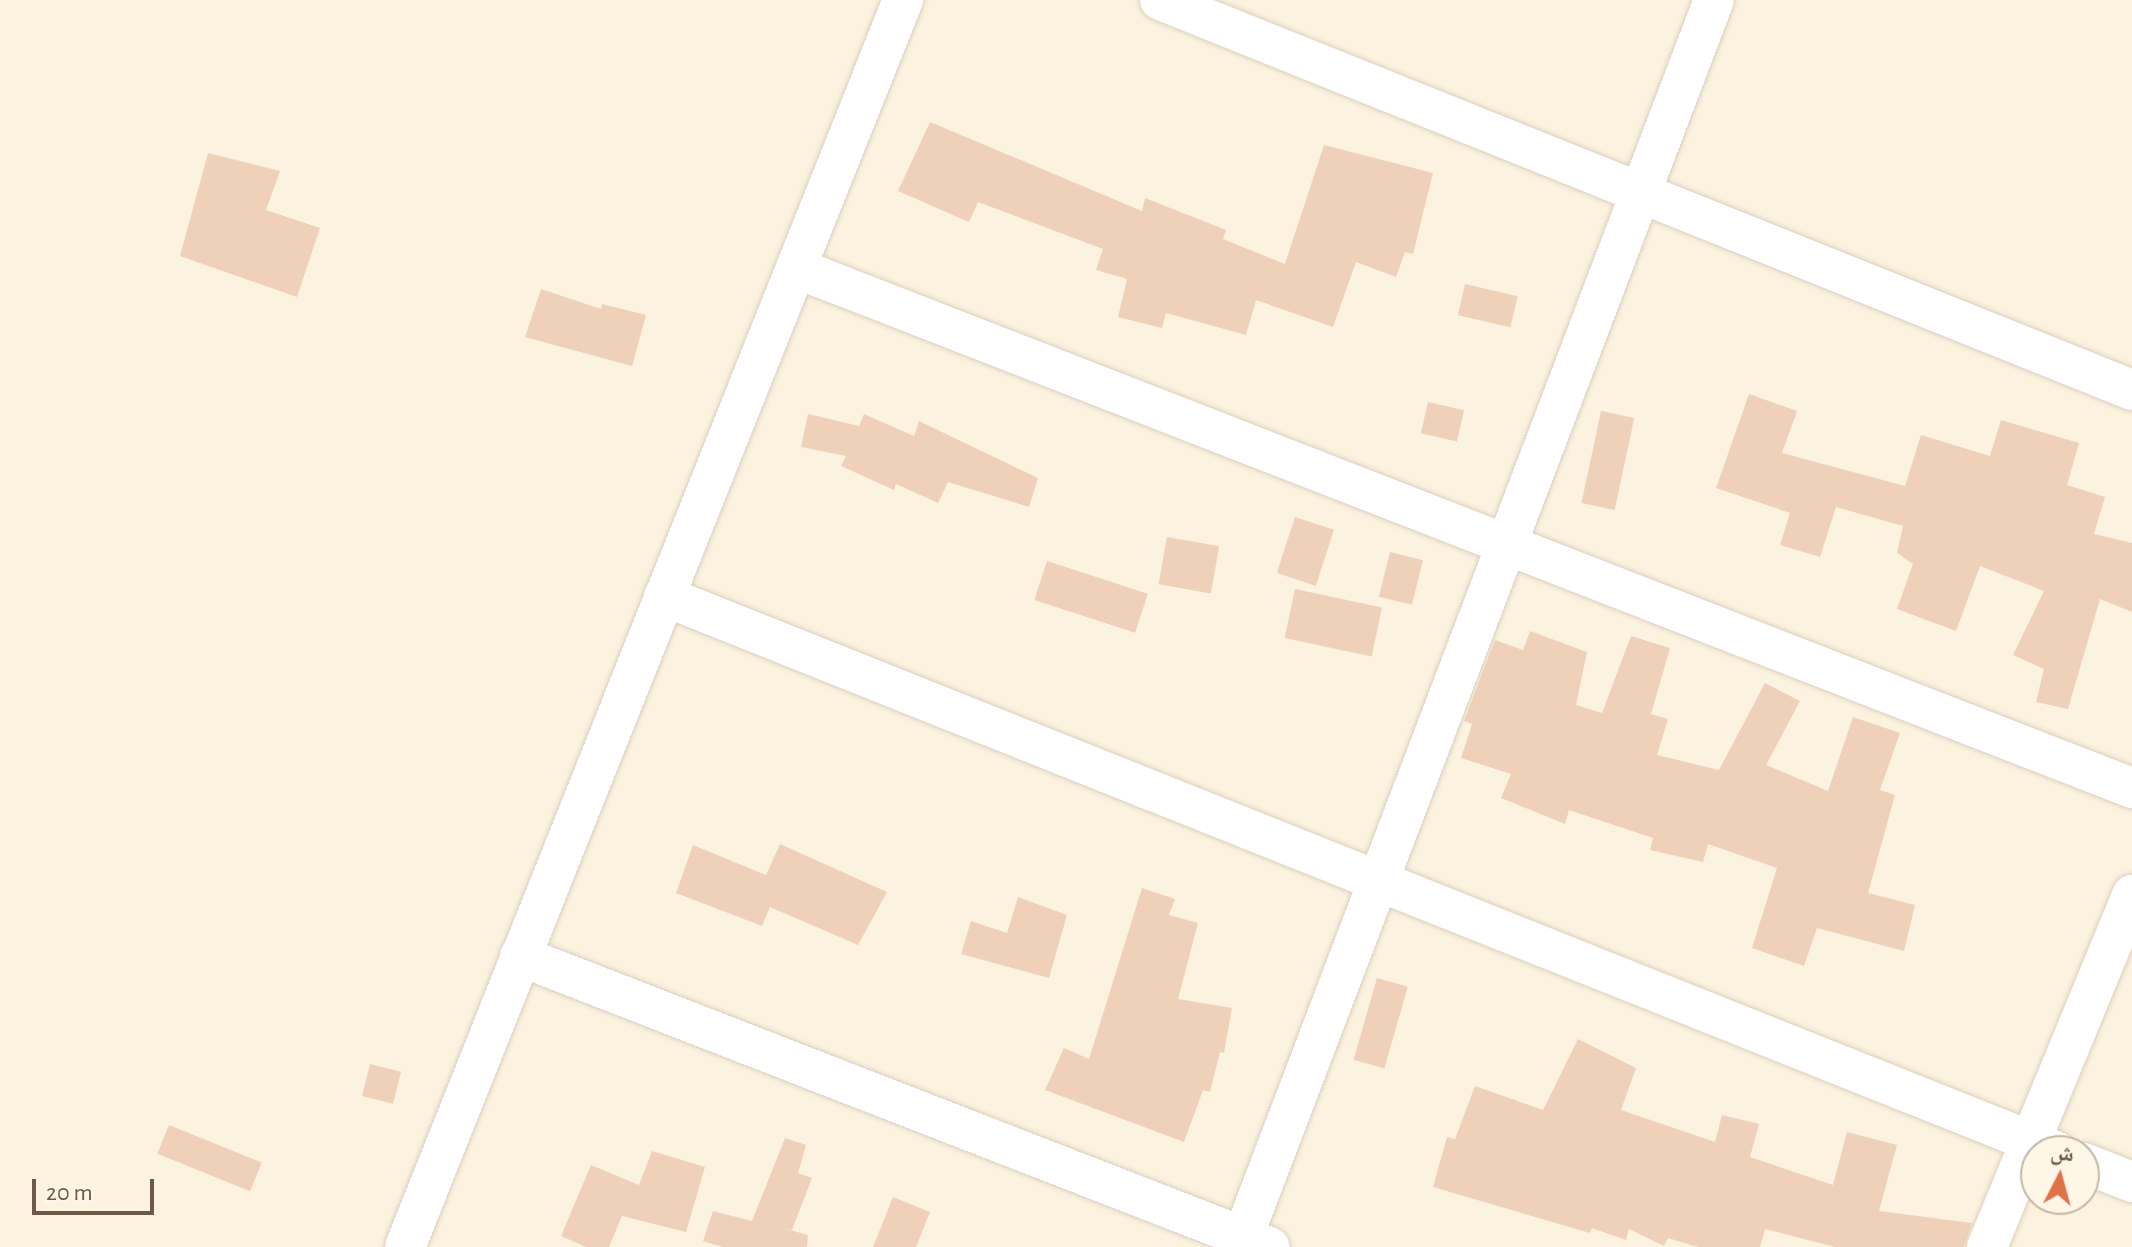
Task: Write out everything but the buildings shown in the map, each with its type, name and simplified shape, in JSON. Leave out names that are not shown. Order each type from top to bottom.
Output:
[{"type":"street","points":[[405,1247],[903,0]]},
{"type":"street","points":[[1160,0],[2132,390]]},
{"type":"street","points":[[520,956],[1250,1244],[1378,881],[1714,0]]},
{"type":"street","points":[[796,268],[2132,788]]},
{"type":"street","points":[[664,596],[2020,1137]]},
{"type":"street","points":[[2047,1135],[2132,895]]},
{"type":"street","points":[[2100,1169],[2132,1182]]},
{"type":"street","points":[[1987,1247],[2020,1187]]}]
